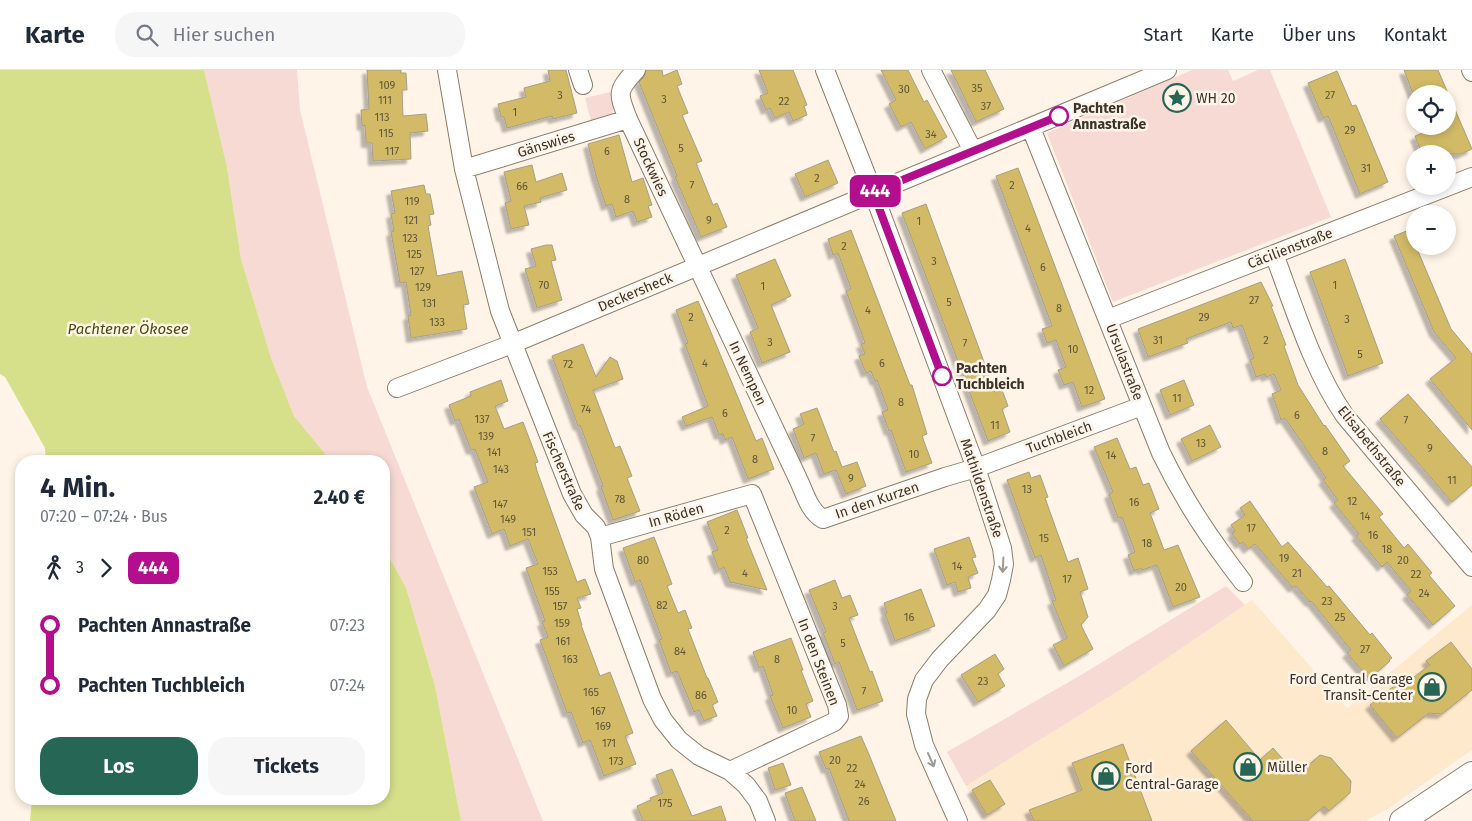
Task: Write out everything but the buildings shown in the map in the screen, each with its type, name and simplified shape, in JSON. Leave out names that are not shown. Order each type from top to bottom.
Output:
[{"type":"street","name":"Fischerstraße","points":[[447,70],[464,169],[500,311],[572,494],[584,515],[596,527],[600,537],[604,569],[652,699],[663,720],[679,740],[699,756],[730,771],[746,785],[758,801],[766,821]]},
{"type":"street","name":"Stockwies","points":[[636,70],[624,82],[620,91],[620,98],[628,119],[698,266]]},
{"type":"street","name":"Mathildenstraße","points":[[825,70],[873,192],[976,468],[1002,548],[1004,564],[996,595],[987,610],[940,659],[924,680],[917,699],[916,714],[924,745],[958,821]]},
{"type":"street","points":[[931,70],[973,151]]},
{"type":"street","name":"Deckersheck","points":[[396,388],[512,344],[873,192],[1031,128],[1138,76],[1167,70]]},
{"type":"street","name":"Gänswies","points":[[464,169],[628,119]]},
{"type":"street","name":"Ursulastraße","points":[[1031,128],[1162,453],[1184,498],[1198,521],[1243,582]]},
{"type":"street","name":"Cäcilienstraße","points":[[1108,318],[1472,177]]},
{"type":"street","name":"Elisabethstraße","points":[[1274,254],[1322,376],[1335,401],[1345,416],[1472,567]]},
{"type":"street","name":"In Nempen","points":[[698,266],[799,481]]},
{"type":"street","name":"Tuchbleich","points":[[976,468],[1142,406]]},
{"type":"street","name":"In den Kurzen","points":[[799,481],[813,511],[824,519],[976,468]]},
{"type":"street","name":"In Röden","points":[[600,537],[752,494]]},
{"type":"street","name":"In den Steinen","points":[[730,771],[834,722],[838,716],[837,705],[752,494]]},
{"type":"street","points":[[1402,821],[1472,774]]},
{"type":"shaded area","points":[[204,70],[297,70],[300,110],[367,387],[543,821],[461,821],[435,686],[406,588],[390,558],[390,455],[326,455],[294,416],[271,358],[241,259],[227,167]]},
{"type":"shaded area","points":[[1192,70],[1228,70],[1233,81],[1258,70],[1270,70],[1331,217],[1113,302],[1047,133]]},
{"type":"shaded area","points":[[610,92],[615,105],[612,113],[591,121],[585,98]]},
{"type":"shaded area","points":[[1226,586],[1245,605],[1120,690],[966,786],[947,752],[1081,675]]},
{"type":"shaded area","points":[[1252,600],[1347,708],[1472,605],[1472,750],[1389,808],[1366,821],[985,821],[966,786],[1120,690]]},
{"type":"water","name":"Pachtener Ökosee","points":[[0,70],[204,70],[227,167],[241,259],[271,358],[294,416],[326,455],[46,455],[45,448],[5,377],[0,374]]},
{"type":"water","points":[[390,558],[406,588],[435,686],[461,821],[30,821],[31,805],[390,805]]},
{"type":"bus line","name":"444","points":[[942,376],[873,192],[1059,116]]},
{"type":"place","name":"WH 20","points":[[1177,98]]},
{"type":"place","name":"Pachten Annastraße","points":[[1059,116]]},
{"type":"place","name":"Pachten Tuchbleich","points":[[942,376]]},
{"type":"place","name":"Ford Central Garage Transit-Center","points":[[1432,687]]},
{"type":"place","name":"Müller","points":[[1248,767]]},
{"type":"place","name":"Ford Central-Garage","points":[[1106,776]]}]
